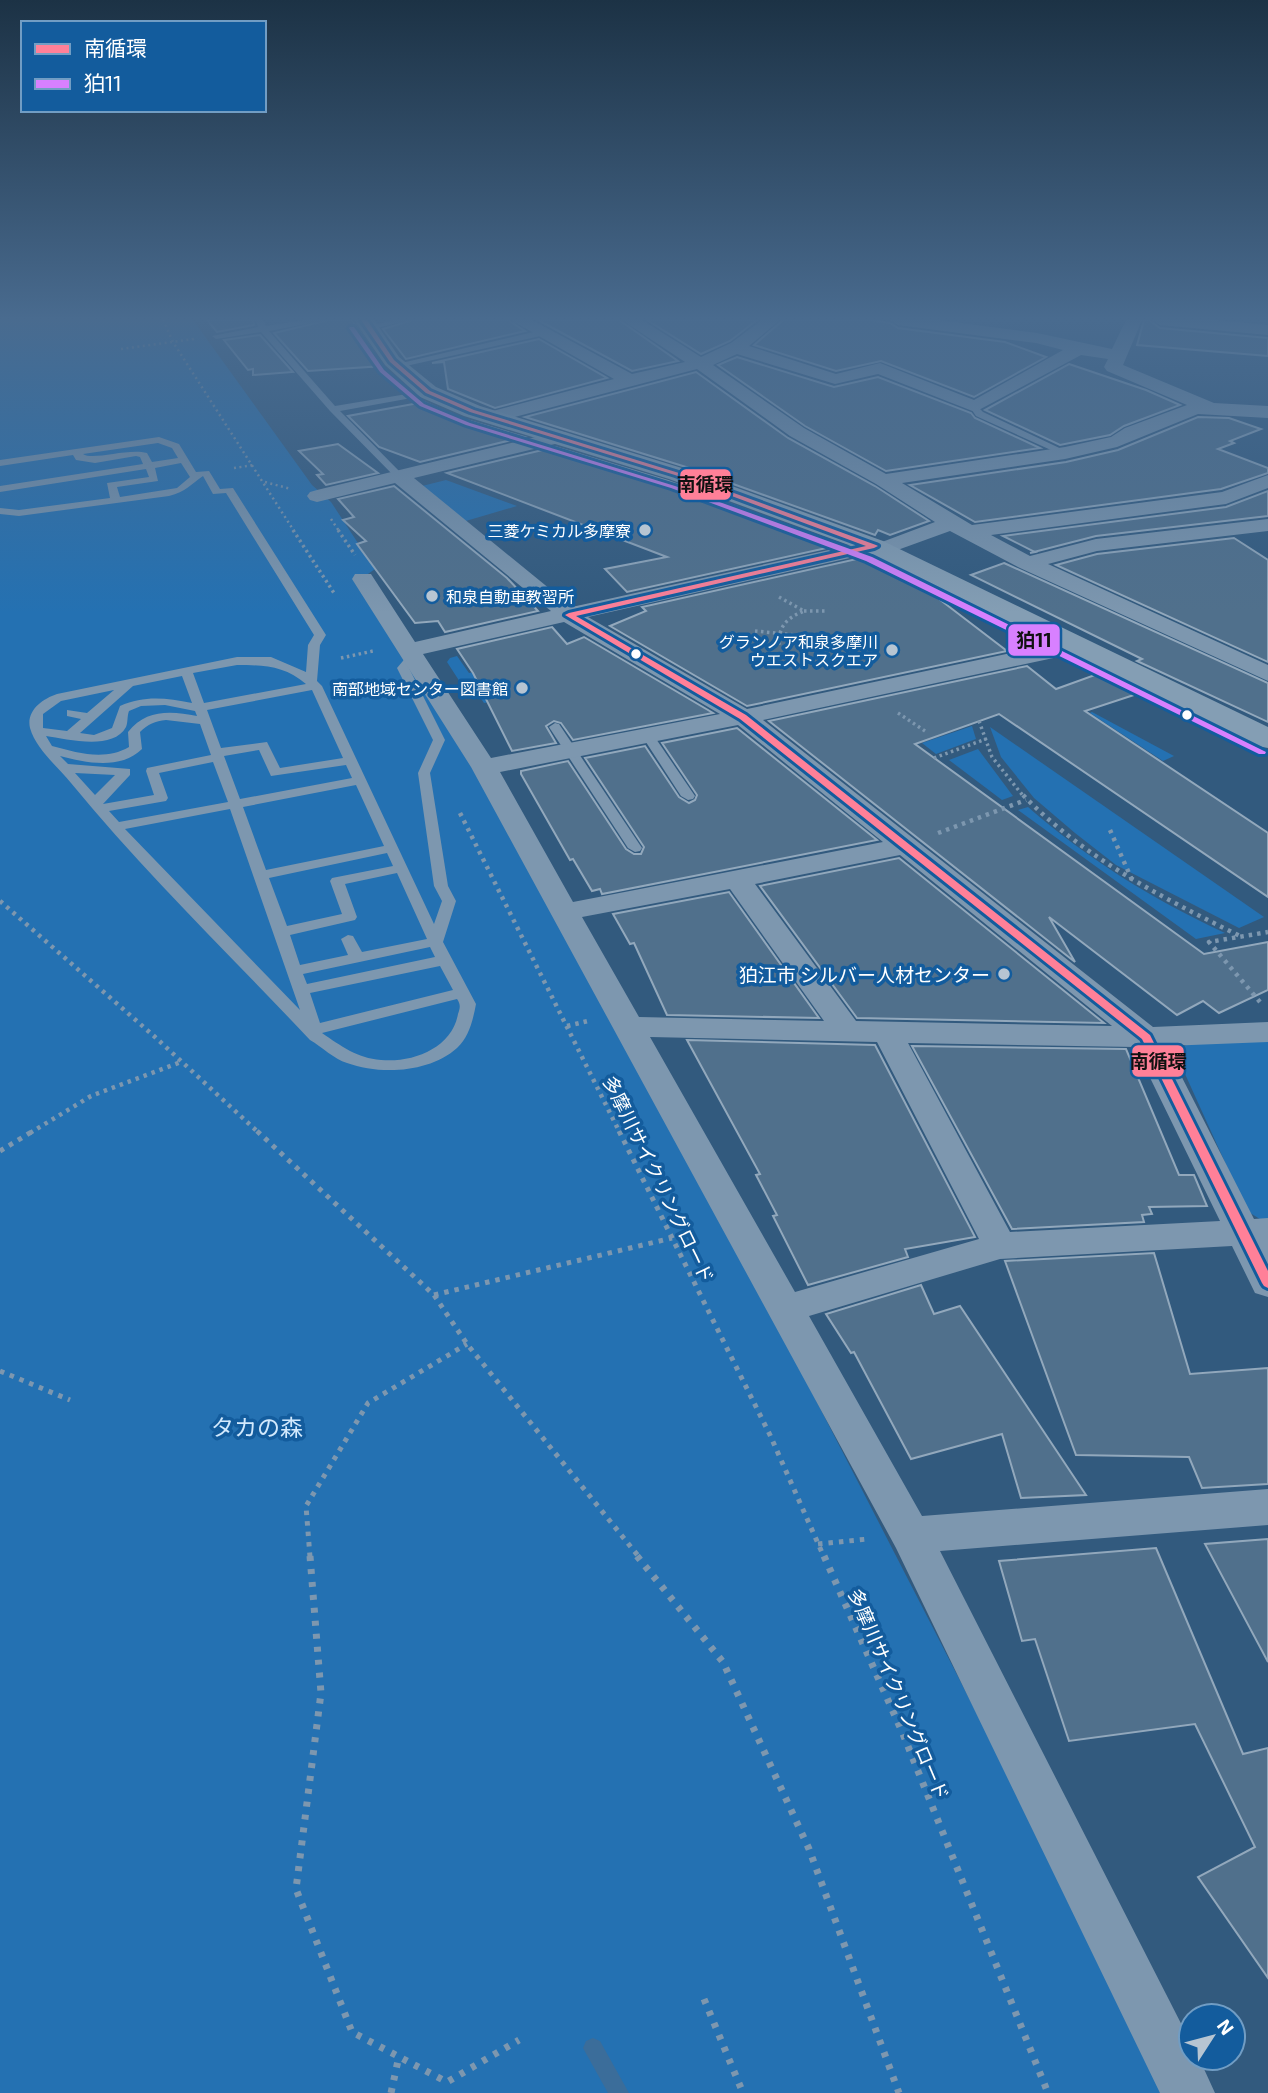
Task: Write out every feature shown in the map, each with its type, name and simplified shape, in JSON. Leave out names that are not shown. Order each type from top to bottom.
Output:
[{"type":"street","points":[[494,418],[677,474],[877,548],[1268,740]]},
{"type":"street","points":[[777,418],[960,528],[1028,563],[1268,674]]},
{"type":"street","points":[[883,480],[1065,453],[1117,442],[1132,432],[1170,418]]},
{"type":"street","points":[[1234,418],[1268,431]]},
{"type":"street","points":[[317,496],[559,437]]},
{"type":"street","points":[[399,476],[569,615],[743,717],[1146,1037],[1256,1232],[1268,1283]]},
{"type":"street","points":[[410,653],[960,528],[1226,498],[1268,481]]},
{"type":"street","points":[[1028,563],[1096,545],[1268,525]]},
{"type":"street","points":[[360,569],[410,653],[484,767],[631,1027],[911,1535],[1188,2093]]},
{"type":"street","points":[[484,767],[743,717],[1077,646]]},
{"type":"street","points":[[565,912],[906,846]]},
{"type":"street","points":[[737,879],[848,1032]]},
{"type":"street","points":[[631,1027],[1146,1037],[1268,1032]]},
{"type":"street","points":[[887,1032],[1000,1247]]},
{"type":"street","points":[[785,1310],[1000,1247],[1256,1232]]},
{"type":"street","points":[[911,1535],[1268,1507]]},
{"type":"lane","points":[[341,418],[399,476]]},
{"type":"lane","points":[[987,418],[1065,453]]},
{"type":"lane","points":[[0,463],[159,440],[176,446],[195,478],[181,490],[19,513],[0,511]]},
{"type":"lane","points":[[76,451],[79,458],[88,461],[114,454],[136,452],[144,455],[155,479],[111,485],[116,500]]},
{"type":"lane","points":[[40,456],[60,507]]},
{"type":"lane","points":[[0,489],[184,460]]},
{"type":"lane","points":[[193,475],[206,473],[217,492],[229,490],[320,635],[314,645],[314,684]]},
{"type":"lane","points":[[410,653],[403,668],[439,740],[424,773],[441,886],[449,901],[436,941]]},
{"type":"lane","points":[[237,661],[271,662],[298,671],[314,684],[444,960],[468,1004],[464,1026],[452,1044],[435,1055],[383,1066],[350,1059],[315,1033],[116,827],[48,749],[37,731],[36,714],[44,705],[57,698],[187,672],[237,661]]},
{"type":"lane","points":[[187,672],[201,715],[237,804],[315,1033]]},
{"type":"lane","points":[[69,736],[130,683]]},
{"type":"lane","points":[[48,749],[97,759],[116,758],[136,749],[134,732],[146,720],[201,715],[254,698],[314,684]]},
{"type":"lane","points":[[249,685],[254,698]]},
{"type":"lane","points":[[37,731],[95,738],[105,736],[121,725],[124,709],[139,702],[165,701],[201,715]]},
{"type":"lane","points":[[71,713],[91,718]]},
{"type":"lane","points":[[555,727],[635,848]]},
{"type":"lane","points":[[648,736],[688,796]]},
{"type":"lane","points":[[97,806],[161,798],[152,771],[263,745],[276,773],[351,760]]},
{"type":"lane","points":[[65,768],[125,772],[97,806]]},
{"type":"lane","points":[[116,827],[361,780]]},
{"type":"lane","points":[[262,875],[393,848]]},
{"type":"lane","points":[[282,932],[350,916],[337,881],[402,868]]},
{"type":"lane","points":[[348,939],[357,958]]},
{"type":"lane","points":[[295,971],[436,941]]},
{"type":"lane","points":[[302,990],[444,960]]},
{"type":"lane","points":[[315,1033],[461,993]]},
{"type":"path","points":[[221,418],[340,603]]},
{"type":"path","points":[[317,496],[360,569]]},
{"type":"path","points":[[774,594],[804,611],[827,611]]},
{"type":"path","points":[[779,646],[777,633],[790,617],[804,611]]},
{"type":"path","points":[[755,631],[825,638]]},
{"type":"path","points":[[363,640],[377,663]]},
{"type":"path","points":[[333,660],[370,652]]},
{"type":"path","points":[[979,721],[993,759],[1026,800],[1064,835],[1132,881],[1242,937]]},
{"type":"path","points":[[934,758],[986,739]]},
{"type":"path","name":"多摩川サイクリングロード","points":[[430,756],[770,1435],[903,1734],[1048,2093]]},
{"type":"path","points":[[906,846],[1026,800]]},
{"type":"path","points":[[1110,830],[1132,881]]},
{"type":"path","points":[[0,901],[181,1062],[434,1295],[467,1344],[723,1662],[809,1849],[899,2093]]},
{"type":"path","points":[[1267,1010],[1209,942],[1268,932]]},
{"type":"path","points":[[0,1151],[91,1096],[181,1062]]},
{"type":"path","points":[[434,1295],[672,1238]]},
{"type":"path","points":[[467,1344],[368,1403],[306,1506],[321,1693],[296,1889],[352,2032],[447,2082],[519,2040]]},
{"type":"path","points":[[0,1371],[70,1400]]},
{"type":"path","points":[[704,1999],[743,2093]]},
{"type":"path","points":[[391,2093],[399,2056]]},
{"type":"green space","name":"タカの森","points":[[0,418],[263,418],[312,485],[331,502],[375,569],[358,581],[454,731],[766,1303],[1172,2093],[0,2093]]},
{"type":"green space","points":[[446,480],[517,506],[459,523],[414,488]]},
{"type":"green space","points":[[457,656],[469,673],[496,668],[504,679],[478,685],[489,702],[484,703],[480,697],[471,699],[447,662]]},
{"type":"green space","points":[[1090,713],[1174,756],[1163,761]]},
{"type":"green space","points":[[972,726],[976,739],[936,754],[922,743]]},
{"type":"green space","points":[[990,727],[1264,917],[1239,928],[1116,865],[1034,798],[1001,757]]},
{"type":"green space","points":[[978,749],[1013,796],[1002,800],[949,760]]},
{"type":"green space","points":[[1028,807],[1075,845],[1122,877],[1225,933],[1196,939],[1018,810]]},
{"type":"green space","points":[[1268,1041],[1268,1221],[1263,1221],[1247,1211],[1176,1054],[1187,1044]]},
{"type":"building","points":[[350,418],[460,418],[524,437],[420,462],[379,447]]},
{"type":"building","points":[[527,418],[760,418],[788,438],[875,486],[929,521],[890,535],[878,530],[875,535],[686,467]]},
{"type":"building","points":[[793,418],[975,418],[1040,448],[886,471]]},
{"type":"building","points":[[1001,418],[1146,418],[1110,435],[1060,445]]},
{"type":"building","points":[[1196,418],[1229,418],[1261,429],[1230,441],[1234,443],[1218,449],[1268,468],[1268,473],[1221,489],[975,522],[910,485],[1066,462],[1118,450]]},
{"type":"building","points":[[338,444],[378,473],[326,485],[317,475],[323,474],[299,451]]},
{"type":"building","points":[[555,447],[668,481],[840,545],[627,592],[605,569],[667,557],[447,473]]},
{"type":"building","points":[[394,486],[507,578],[538,611],[445,632],[438,621],[415,623],[357,544],[366,541],[343,520],[354,517],[338,499]]},
{"type":"building","points":[[1268,491],[1268,516],[1096,536],[1035,552],[1003,536],[1226,507]]},
{"type":"building","points":[[1234,538],[1268,560],[1268,662],[1056,565],[1097,554]]},
{"type":"building","points":[[870,556],[909,576],[1007,651],[747,706],[610,626],[646,611],[642,607]]},
{"type":"building","points":[[1004,563],[1268,683],[1268,722],[1137,661],[1142,659],[971,575]]},
{"type":"building","points":[[552,627],[567,644],[584,637],[713,713],[573,740],[561,723],[554,721],[546,726],[556,743],[512,751],[473,673],[457,649]]},
{"type":"building","points":[[1027,666],[1056,689],[1103,672],[1143,692],[1085,711],[1268,833],[1268,897],[999,714],[915,744],[1204,954],[1268,942],[1268,990],[1219,1013],[1203,1001],[1177,1015],[1049,917],[1075,962],[769,721]]},
{"type":"building","points":[[737,728],[877,840],[602,894],[600,889],[592,891],[573,859],[570,860],[521,774],[521,771],[568,761],[626,849],[634,854],[641,854],[644,847],[585,758],[645,746],[679,797],[689,803],[695,800],[697,795],[662,743]]},
{"type":"building","points":[[899,858],[1104,1023],[857,1018],[760,886]]},
{"type":"building","points":[[729,892],[819,1018],[667,1015],[634,943],[630,944],[613,914]]},
{"type":"building","points":[[687,1040],[875,1045],[975,1237],[905,1249],[908,1257],[808,1285],[773,1216],[777,1215],[756,1175],[760,1174]]},
{"type":"building","points":[[912,1046],[1126,1049],[1179,1175],[1194,1175],[1207,1206],[1149,1207],[1152,1214],[1142,1215],[1144,1222],[1012,1229]]},
{"type":"building","points":[[1154,1253],[1190,1374],[1268,1368],[1268,1484],[1202,1488],[1189,1457],[1076,1455],[1005,1261]]},
{"type":"building","points":[[921,1285],[934,1314],[960,1306],[1086,1495],[1021,1498],[1002,1434],[911,1459],[854,1352],[851,1353],[826,1314]]},
{"type":"building","points":[[1268,1539],[1268,1662],[1205,1544]]},
{"type":"building","points":[[1156,1548],[1243,1754],[1268,1748],[1268,1978],[1198,1877],[1255,1847],[1195,1724],[1069,1741],[1035,1639],[1022,1641],[999,1561]]},
{"type":"waterway","points":[[593,2048],[619,2093]]},
{"type":"transit line","name":"狛11","points":[[453,418],[673,487],[869,559],[1262,752]]},
{"type":"transit line","name":"南循環","points":[[494,418],[677,474],[874,546]]},
{"type":"transit line","name":"南循環","points":[[569,615],[874,546]]},
{"type":"transit line","name":"南循環","points":[[569,615],[743,717],[1146,1037],[1268,1283]]},
{"type":"place","name":"三菱ケミカル多摩寮","points":[[645,530]]},
{"type":"place","name":"和泉自動車教習所","points":[[432,596]]},
{"type":"place","name":"グランノア和泉多摩川 ウエストスクエア","points":[[892,650]]},
{"type":"place","name":"南部地域センター図書館","points":[[522,688]]},
{"type":"place","name":"狛江市 シルバー人材センター","points":[[1004,974]]}]
